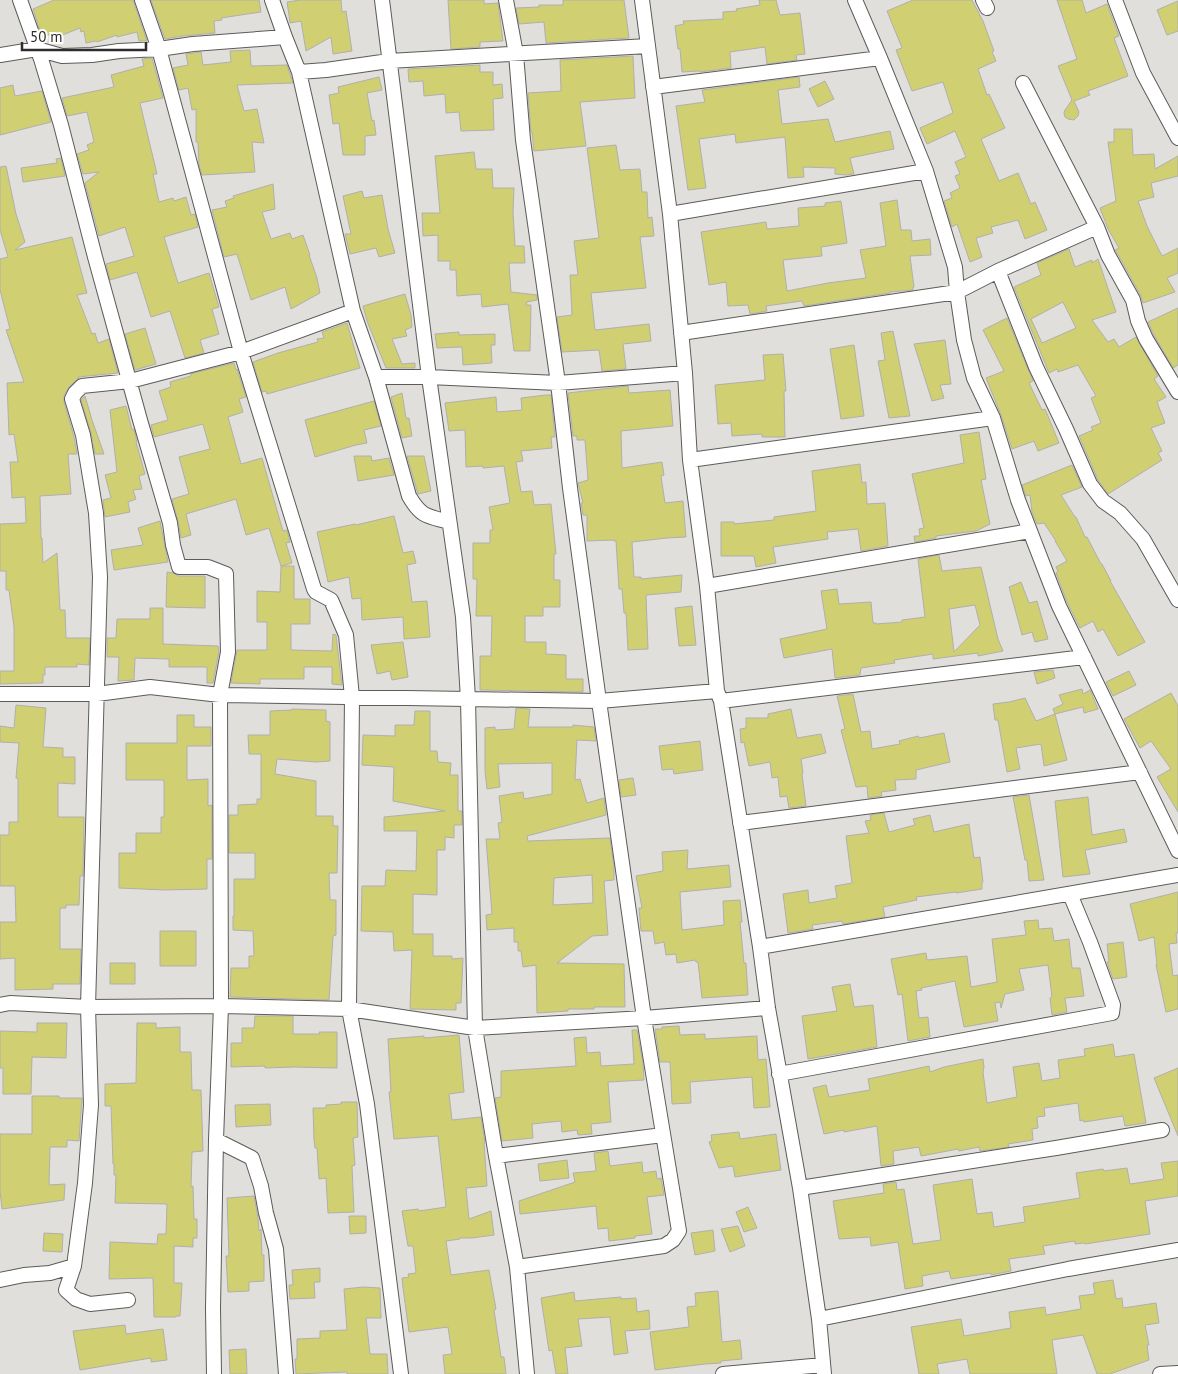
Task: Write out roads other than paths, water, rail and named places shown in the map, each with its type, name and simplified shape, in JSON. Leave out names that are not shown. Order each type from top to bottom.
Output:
[{"type":"street","points":[[20,0],[62,125],[96,257],[170,523],[179,567],[208,567],[226,574],[228,652],[220,694],[221,1006],[216,1140],[213,1308],[214,1374]]},
{"type":"street","points":[[142,0],[159,49],[240,352],[314,589],[331,600],[346,635],[352,697],[349,1009],[368,1104],[401,1374]]},
{"type":"street","points":[[272,0],[299,72],[354,311],[376,377],[409,496],[423,515],[449,522]]},
{"type":"street","points":[[382,0],[429,377],[463,617],[468,700],[475,1028],[496,1156],[517,1266],[527,1374]]},
{"type":"street","points":[[506,0],[516,54],[523,140],[558,383],[570,488],[599,700],[644,1018],[679,1231],[673,1240],[664,1246],[517,1266]]},
{"type":"street","points":[[642,0],[670,214],[685,373],[690,460],[707,586],[719,696],[768,1008],[800,1188],[819,1319],[824,1369],[723,1374]]},
{"type":"street","points":[[855,0],[926,171],[955,267],[964,340],[974,378],[993,418],[1018,500],[1059,606],[1178,851]]},
{"type":"street","points":[[1115,0],[1142,74],[1178,138]]},
{"type":"street","points":[[0,55],[37,49],[62,56],[92,56],[119,51],[285,37]]},
{"type":"street","points":[[299,72],[389,61],[648,46]]},
{"type":"street","points":[[653,87],[880,58]]},
{"type":"street","points":[[1023,83],[1097,228],[1108,255],[1133,300],[1138,321],[1146,339],[1178,392]]},
{"type":"street","points":[[670,214],[926,171]]},
{"type":"street","points":[[681,333],[957,292],[998,270],[1097,228]]},
{"type":"street","points":[[998,270],[1036,367],[1090,484],[1103,501],[1120,513],[1143,539],[1178,600]]},
{"type":"street","points":[[128,1300],[90,1304],[76,1299],[66,1290],[74,1266],[85,1183],[91,1105],[88,1007],[100,577],[96,512],[83,435],[72,399],[82,386],[130,381],[240,352],[354,311]]},
{"type":"street","points":[[376,377],[429,377],[558,383],[685,373]]},
{"type":"street","points":[[690,460],[993,418]]},
{"type":"street","points":[[707,586],[1030,531]]},
{"type":"street","points":[[0,694],[97,694],[150,688],[220,694],[468,700],[599,700],[719,696],[1084,657]]},
{"type":"street","points":[[740,823],[1140,772]]},
{"type":"street","points":[[760,948],[1178,875]]},
{"type":"street","points":[[779,1074],[1112,1013],[1113,1006],[1070,894]]},
{"type":"street","points":[[0,1005],[10,1003],[88,1007],[221,1006],[349,1009],[475,1028],[644,1018],[768,1008]]},
{"type":"street","points":[[800,1188],[1162,1130]]},
{"type":"street","points":[[496,1156],[663,1135]]},
{"type":"street","points":[[216,1140],[252,1158],[276,1249],[286,1374]]},
{"type":"street","points":[[819,1319],[1068,1269],[1178,1250]]},
{"type":"street","points":[[0,1280],[24,1275],[50,1273],[74,1266]]},
{"type":"street","points":[[1160,1374],[1178,1373]]}]
